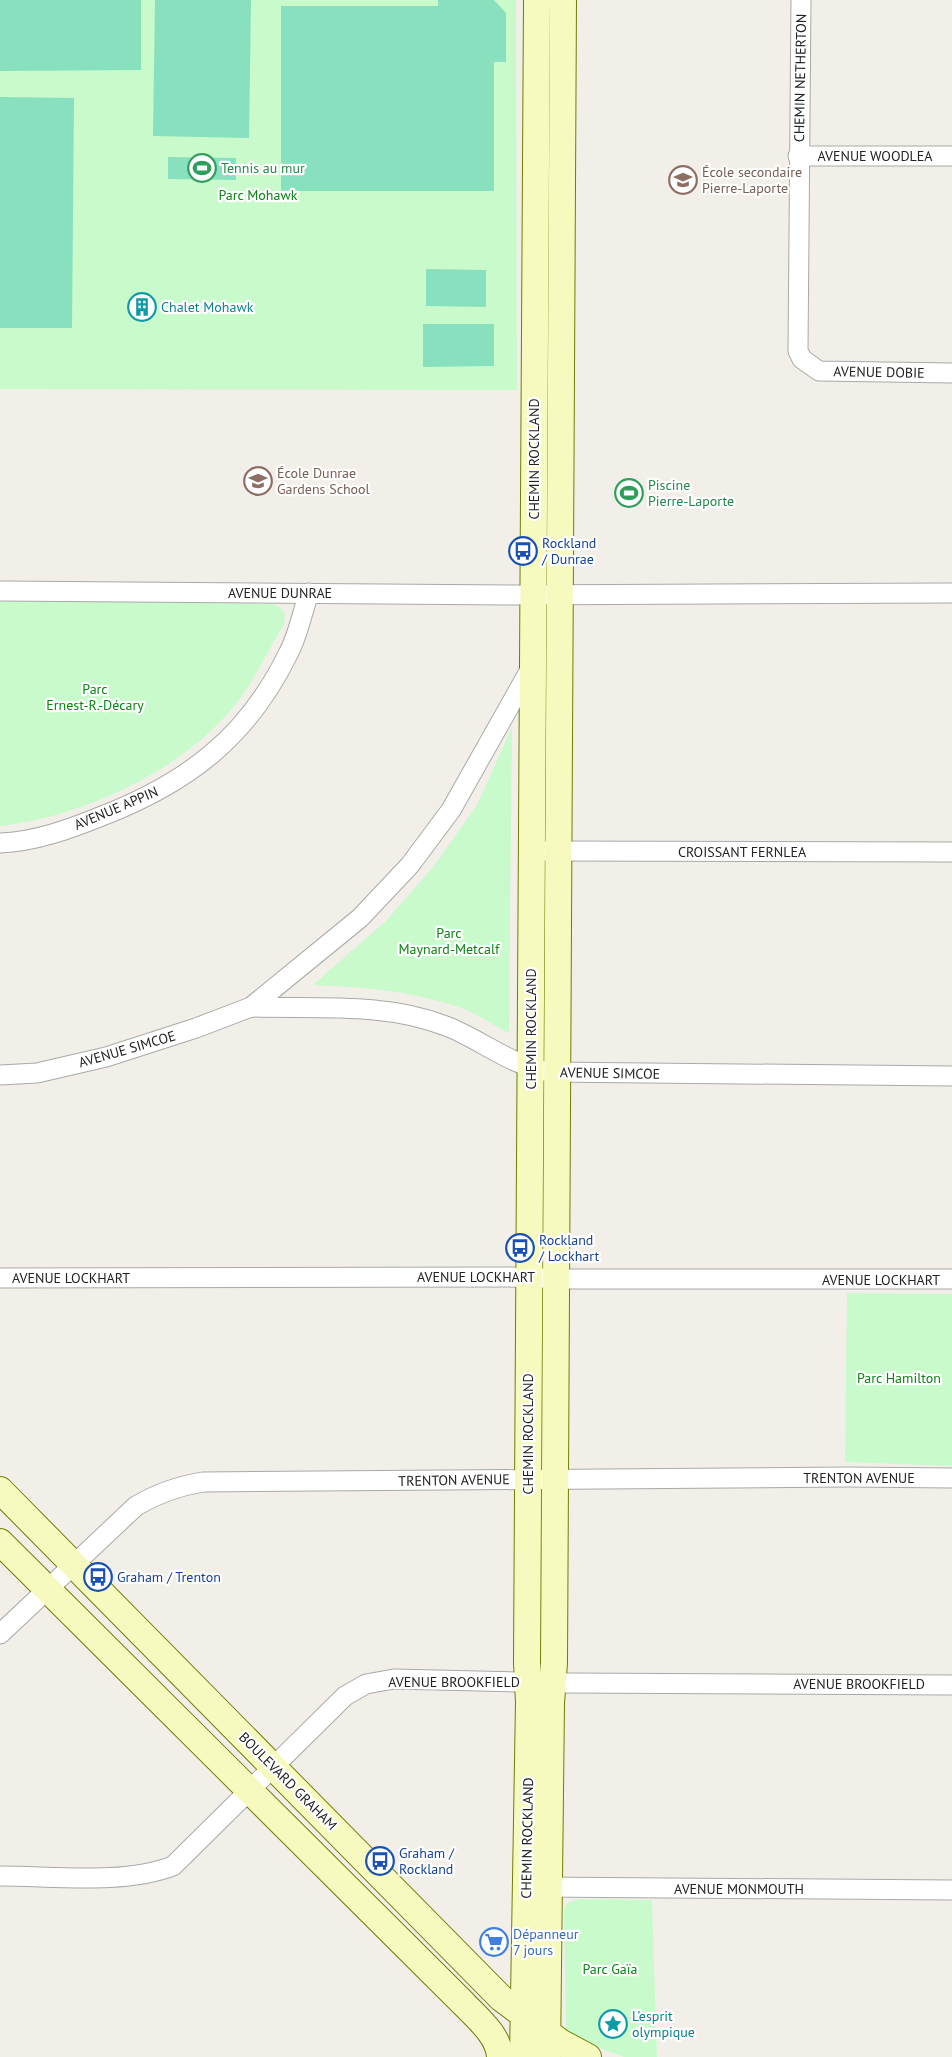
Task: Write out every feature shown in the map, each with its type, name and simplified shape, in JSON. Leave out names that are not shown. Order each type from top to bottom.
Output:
[{"type":"street","name":"CHEMIN ROCKLAND","points":[[537,0],[528,1479],[540,1683]]},
{"type":"street","name":"CHEMIN ROCKLAND","points":[[548,2045],[538,1887],[540,1683],[555,1480],[563,0]]},
{"type":"street","name":"CHEMIN NETHERTON","points":[[797,337],[801,0]]},
{"type":"street","name":"AVENUE WOODLEA","points":[[798,156],[952,156]]},
{"type":"street","name":"AVENUE DOBIE","points":[[797,337],[798,351],[802,359],[819,371],[952,374]]},
{"type":"street","name":"AVENUE DUNRAE","points":[[0,591],[560,594]]},
{"type":"street","name":"AVENUE APPIN","points":[[0,843],[14,843],[77,826],[140,801],[180,779],[219,750],[259,704],[289,653],[309,593]]},
{"type":"street","points":[[560,594],[952,593]]},
{"type":"street","name":"AVENUE SIMCOE","points":[[0,1075],[38,1073],[106,1057],[196,1028],[250,1007],[360,918],[410,865],[451,810],[532,666]]},
{"type":"street","name":"CROISSANT FERNLEA","points":[[532,851],[952,852]]},
{"type":"street","name":"AVENUE SIMCOE","points":[[250,1007],[392,1011],[446,1026],[531,1068],[557,1072],[952,1076]]},
{"type":"street","name":"AVENUE LOCKHART","points":[[0,1278],[952,1279]]},
{"type":"street","name":"TRENTON AVENUE","points":[[0,1634],[136,1506],[157,1494],[180,1485],[203,1482],[528,1479],[952,1478]]},
{"type":"street","name":"BOULEVARD GRAHAM","points":[[0,1490],[482,1979],[523,2015],[548,2045],[588,2057]]},
{"type":"street","points":[[0,1542],[248,1792],[479,2020],[496,2040],[500,2057]]},
{"type":"street","name":"AVENUE BROOKFIELD","points":[[0,1876],[127,1877],[156,1872],[173,1866],[345,1696],[366,1684],[394,1679],[540,1683],[952,1684]]},
{"type":"street","name":"CHEMIN ROCKLAND","points":[[523,2057],[525,1962],[538,1887]]},
{"type":"street","name":"AVENUE MONMOUTH","points":[[538,1887],[952,1890]]},
{"type":"street","points":[[482,1979],[506,1977],[525,1962]]},
{"type":"street","points":[[479,2020],[502,1998]]},
{"type":"green space","name":"Parc Mohawk","points":[[0,0],[516,0],[517,390],[0,389]]},
{"type":"green space","points":[[0,0],[141,0],[141,70],[0,71]]},
{"type":"green space","points":[[155,0],[251,0],[249,138],[153,136]]},
{"type":"green space","points":[[438,0],[494,0],[506,13],[506,62],[494,62],[494,191],[281,191],[281,6],[438,6]]},
{"type":"green space","points":[[0,97],[74,98],[72,328],[0,328]]},
{"type":"green space","name":"Tennis au mur","points":[[168,157],[236,158],[236,180],[168,179]]},
{"type":"green space","points":[[426,269],[486,270],[486,307],[426,306]]},
{"type":"green space","points":[[423,324],[494,324],[494,366],[423,367]]},
{"type":"green space","name":"Parc Ernest-R.-Décary","points":[[0,600],[272,604],[280,607],[285,614],[284,624],[246,690],[225,717],[199,741],[169,763],[137,782],[103,798],[69,811],[0,826]]},
{"type":"green space","name":"Parc Maynard-Metcalf","points":[[512,727],[509,1033],[467,1010],[443,1002],[369,989],[313,985],[386,921],[434,866],[477,805]]},
{"type":"green space","name":"Parc Hamilton","points":[[847,1293],[952,1294],[952,1466],[845,1462]]},
{"type":"green space","name":"Parc Gaïa","points":[[580,1899],[652,1900],[657,2057],[624,2057],[581,2041],[566,2030],[564,1908],[569,1902]]},
{"type":"place","name":"Tennis au mur","points":[[202,168]]},
{"type":"place","name":"École secondaire Pierre-Laporte","points":[[683,180]]},
{"type":"place","name":"Chalet Mohawk","points":[[142,307]]},
{"type":"place","name":"École Dunrae Gardens School","points":[[258,481]]},
{"type":"place","name":"Piscine Pierre-Laporte","points":[[629,493]]},
{"type":"place","name":"Rockland / Dunrae","points":[[523,551]]},
{"type":"place","name":"Rockland / Lockhart","points":[[520,1248]]},
{"type":"place","name":"Graham / Trenton","points":[[98,1577]]},
{"type":"place","name":"Graham / Rockland","points":[[380,1861]]},
{"type":"place","name":"Dépanneur 7 jours","points":[[494,1942]]},
{"type":"place","name":"L’esprit olympique","points":[[613,2024]]}]
